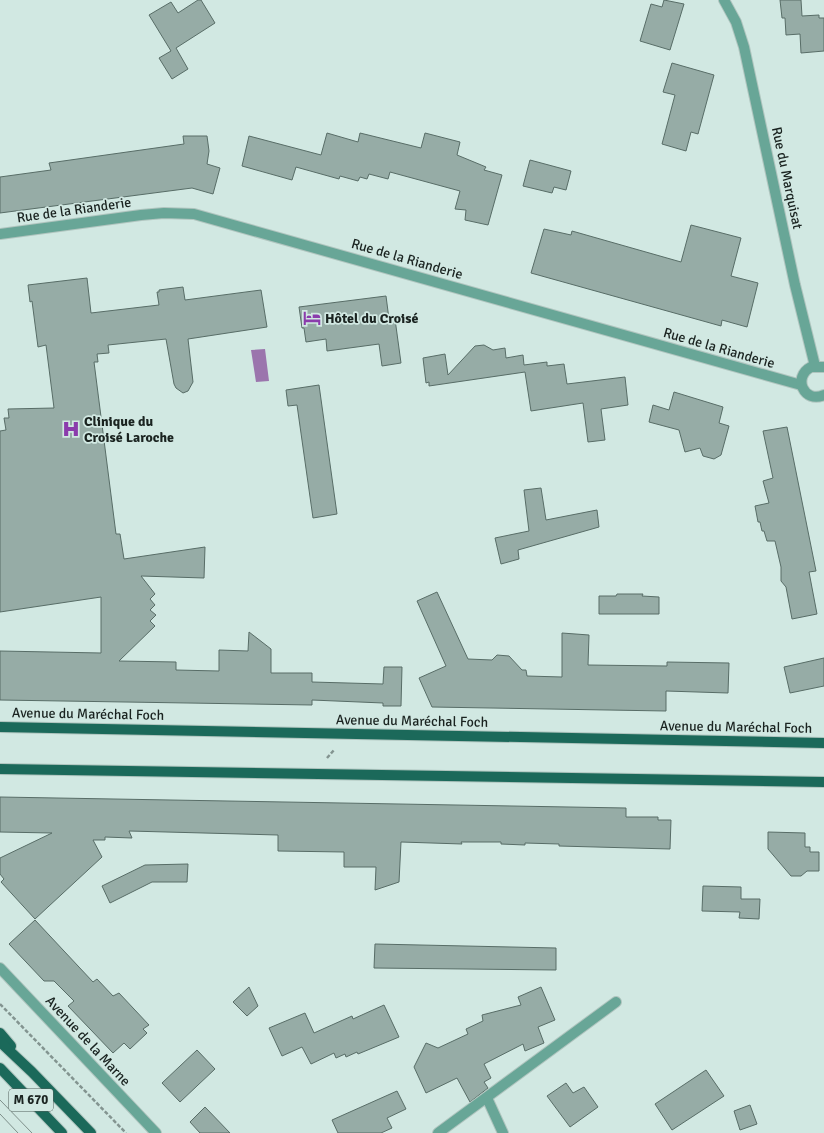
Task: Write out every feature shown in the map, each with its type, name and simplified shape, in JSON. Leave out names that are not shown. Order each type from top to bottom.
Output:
[{"type":"main road","name":"Avenue du Maréchal Foch","points":[[0,727],[824,743]]},
{"type":"main road","points":[[0,769],[824,782]]},
{"type":"main road","points":[[0,1033],[32,1072]]},
{"type":"main road","name":"M 670","points":[[0,1042],[32,1072],[91,1133]]},
{"type":"main road","name":"M 670","points":[[0,1068],[62,1133]]},
{"type":"street","name":"Rue du Marquisat","points":[[724,0],[736,22],[742,40],[794,278],[820,366]]},
{"type":"street","name":"Rue de la Rianderie","points":[[0,234],[141,215],[164,213],[194,214],[801,385]]},
{"type":"street","points":[[820,366],[803,372],[800,380],[801,385],[809,396],[823,399]]},
{"type":"street","name":"Avenue de la Marne","points":[[0,968],[156,1133]]},
{"type":"street","points":[[438,1133],[616,1002]]},
{"type":"street","points":[[487,1098],[503,1133]]},
{"type":"path","points":[[313,774],[349,733]]},
{"type":"path","points":[[0,1004],[126,1133]]},
{"type":"shaded area","points":[[265,349],[269,381],[256,382],[251,350]]},
{"type":"building","points":[[198,0],[201,0],[215,23],[176,48],[188,69],[172,79],[159,58],[171,51],[149,15],[171,2],[178,13]]},
{"type":"building","points":[[664,0],[684,4],[670,50],[640,41],[651,4],[662,7]]},
{"type":"building","points":[[780,0],[801,0],[802,16],[819,15],[819,18],[824,18],[824,51],[801,53],[800,34],[786,35],[785,18],[782,18]]},
{"type":"building","points":[[672,63],[714,75],[698,134],[691,132],[686,151],[662,144],[675,95],[663,92]]},
{"type":"building","points":[[327,133],[358,142],[360,133],[421,148],[425,133],[460,142],[457,155],[486,167],[484,170],[502,175],[488,225],[465,220],[466,210],[455,209],[460,191],[390,172],[388,179],[369,174],[367,179],[360,177],[358,181],[340,176],[339,179],[296,167],[292,180],[242,166],[249,136],[321,155]]},
{"type":"building","points":[[183,136],[207,136],[209,151],[207,164],[220,168],[213,194],[192,188],[0,213],[0,177],[51,170],[49,163],[184,144]]},
{"type":"building","points":[[530,160],[571,171],[566,190],[554,187],[552,193],[523,186]]},
{"type":"building","points":[[691,225],[741,238],[731,276],[758,283],[747,327],[722,320],[721,326],[531,273],[544,229],[571,235],[572,231],[681,262]]},
{"type":"building","points":[[87,278],[91,313],[159,305],[157,292],[159,292],[159,290],[183,287],[185,300],[261,290],[267,327],[188,339],[193,382],[188,391],[183,393],[176,388],[174,384],[166,339],[108,345],[109,353],[97,354],[98,362],[94,362],[116,534],[120,534],[124,559],[205,547],[204,578],[141,576],[155,594],[150,599],[155,605],[150,610],[156,615],[150,621],[155,626],[119,661],[176,662],[176,670],[219,671],[219,650],[248,651],[249,632],[271,649],[271,673],[312,673],[312,682],[383,684],[384,667],[402,667],[401,706],[383,706],[383,703],[312,700],[312,705],[0,700],[0,651],[101,653],[101,597],[0,612],[0,431],[6,430],[4,418],[9,418],[8,409],[54,408],[46,345],[38,347],[32,301],[30,302],[28,285]]},
{"type":"building","points":[[386,296],[389,319],[395,319],[401,363],[382,366],[379,344],[327,351],[326,339],[306,342],[299,307]]},
{"type":"building","points":[[484,345],[493,350],[505,348],[506,358],[523,355],[524,365],[547,362],[547,366],[564,364],[567,384],[625,377],[628,405],[601,409],[605,440],[588,442],[583,403],[531,411],[525,372],[429,386],[429,382],[426,383],[423,358],[445,354],[448,375],[475,346]]},
{"type":"building","points":[[319,385],[337,514],[313,518],[297,405],[288,406],[286,390]]},
{"type":"building","points":[[674,392],[723,407],[719,423],[729,426],[721,455],[714,459],[703,456],[700,448],[685,452],[679,430],[649,422],[653,405],[669,410]]},
{"type":"building","points":[[787,427],[816,571],[809,572],[817,614],[792,619],[786,587],[781,581],[781,567],[775,541],[767,541],[764,531],[762,531],[760,522],[758,522],[755,506],[769,503],[763,481],[773,478],[763,431]]},
{"type":"building","points":[[541,488],[546,520],[597,510],[599,527],[518,550],[519,559],[501,564],[495,538],[529,531],[524,490]]},
{"type":"building","points":[[437,592],[468,659],[492,660],[497,655],[509,656],[522,670],[526,670],[527,676],[562,677],[562,633],[589,635],[588,665],[667,666],[667,662],[729,663],[728,693],[666,691],[666,711],[432,707],[419,678],[446,666],[417,601]]},
{"type":"building","points":[[617,594],[643,594],[642,596],[659,597],[659,614],[599,614],[599,596],[616,596]]},
{"type":"building","points":[[824,658],[824,686],[790,693],[784,667]]},
{"type":"building","points":[[0,797],[626,808],[626,817],[658,817],[658,820],[671,820],[670,849],[559,846],[559,844],[525,843],[525,845],[501,844],[501,842],[461,842],[462,844],[401,842],[399,882],[375,890],[376,867],[344,867],[344,852],[278,851],[278,835],[129,831],[132,838],[105,837],[105,840],[93,840],[102,857],[35,919],[1,882],[4,879],[0,874],[0,858],[52,833],[0,832]]},
{"type":"building","points":[[768,832],[805,833],[805,847],[810,847],[810,852],[819,852],[819,871],[807,871],[801,876],[791,876],[768,849]]},
{"type":"building","points":[[188,864],[187,882],[152,882],[110,903],[102,886],[145,865]]},
{"type":"building","points":[[703,886],[741,887],[741,899],[760,899],[759,919],[739,918],[740,912],[702,911]]},
{"type":"building","points":[[35,920],[93,982],[97,979],[113,996],[119,993],[149,1025],[143,1029],[147,1033],[130,1049],[124,1043],[113,1053],[68,1006],[74,1001],[54,981],[44,981],[9,944]]},
{"type":"building","points":[[375,944],[556,948],[556,970],[374,968]]},
{"type":"building","points":[[249,987],[258,1006],[247,1016],[233,1002]]},
{"type":"building","points":[[541,987],[555,1020],[538,1027],[544,1043],[525,1051],[523,1044],[484,1064],[491,1078],[484,1082],[488,1088],[470,1102],[457,1078],[426,1093],[414,1067],[426,1043],[438,1048],[468,1034],[466,1029],[483,1021],[482,1015],[521,1005],[518,997]]},
{"type":"building","points":[[384,1005],[399,1037],[358,1054],[357,1052],[346,1057],[345,1054],[336,1058],[334,1053],[311,1064],[302,1047],[282,1056],[269,1028],[305,1013],[314,1033],[352,1016],[353,1019]]},
{"type":"building","points":[[197,1050],[215,1069],[180,1102],[162,1083]]},
{"type":"building","points":[[706,1070],[724,1096],[672,1130],[655,1104]]},
{"type":"building","points":[[566,1083],[573,1093],[584,1087],[598,1107],[570,1127],[547,1096]]},
{"type":"building","points":[[397,1091],[406,1109],[387,1118],[392,1128],[381,1133],[338,1133],[332,1120]]},
{"type":"building","points":[[750,1105],[757,1124],[740,1130],[734,1111]]},
{"type":"building","points":[[205,1107],[230,1133],[200,1133],[190,1122]]},
{"type":"tram line","points":[[0,1100],[32,1133]]},
{"type":"tram line","points":[[0,1114],[18,1133]]},
{"type":"place","name":"Hôtel du Croisé","points":[[312,318]]},
{"type":"place","name":"Clinique du Croisé Laroche","points":[[71,429]]}]
